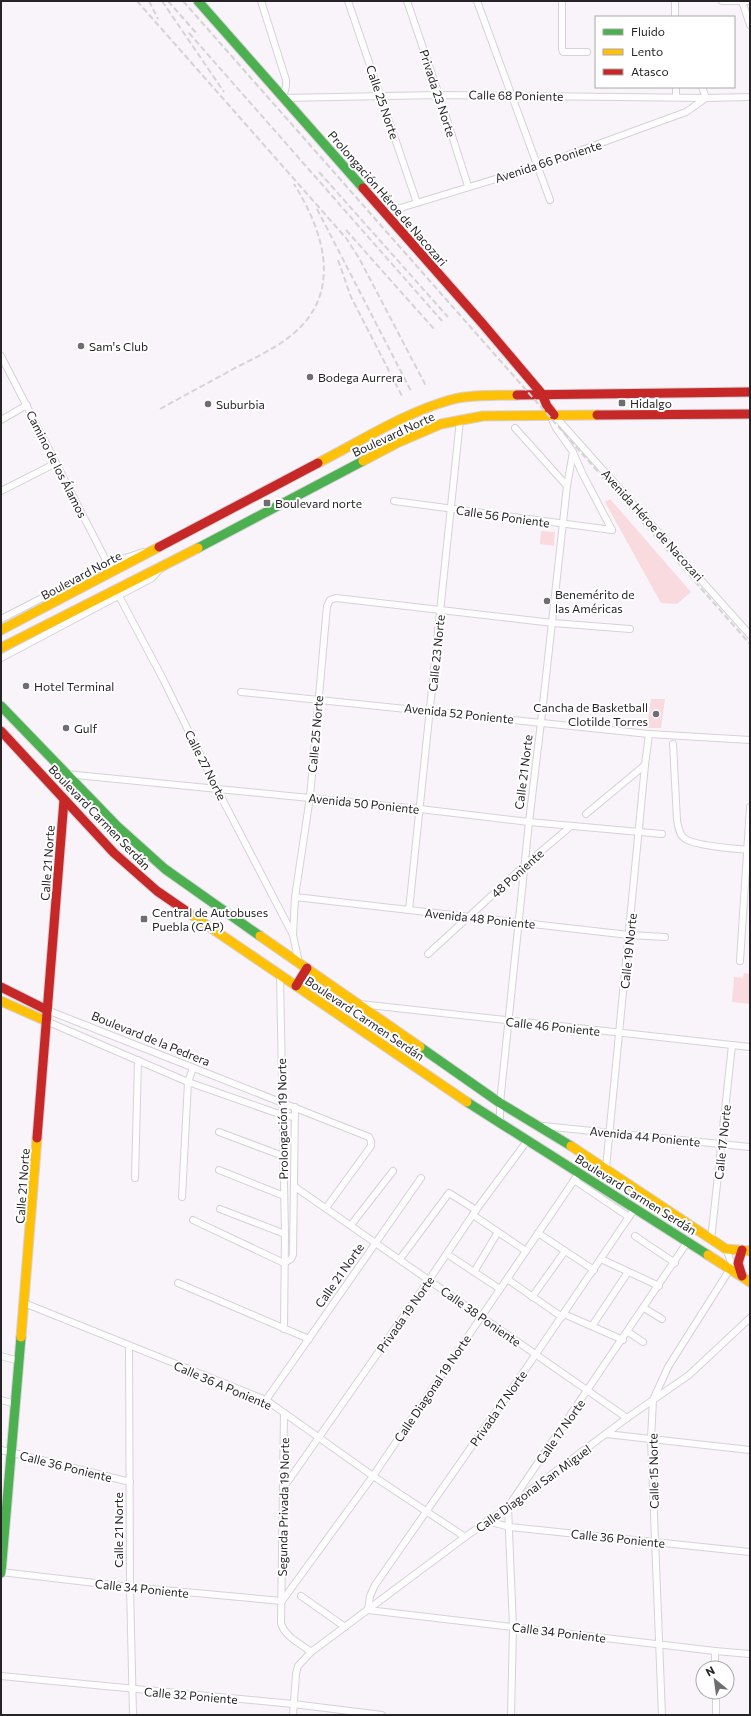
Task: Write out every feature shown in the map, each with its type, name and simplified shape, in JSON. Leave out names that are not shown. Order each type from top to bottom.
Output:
[{"type":"main road","name":"Prolongación Héroe de Nacozari","points":[[198,1],[482,323],[542,394],[552,415]]},
{"type":"main road","name":"Boulevard Norte","points":[[1,630],[110,568],[172,541],[410,414],[450,400],[465,397],[542,394],[750,392]]},
{"type":"main road","name":"Boulevard Norte","points":[[1,648],[399,442],[435,426],[483,416],[750,414]]},
{"type":"main road","name":"Boulevard Carmen Serdán","points":[[1,706],[116,825],[165,869],[500,1103],[540,1126],[606,1168],[726,1249]]},
{"type":"main road","name":"Boulevard Carmen Serdán","points":[[1,731],[114,853],[157,891],[200,922],[577,1176],[635,1208],[746,1279]]},
{"type":"main road","name":"Calle 21 Norte","points":[[1,1572],[10,1452],[16,1404],[64,800]]},
{"type":"main road","points":[[296,986],[307,968]]},
{"type":"main road","name":"Boulevard de la Pedrera","points":[[1,988],[47,1010]]},
{"type":"main road","name":"Boulevard de la Pedrera","points":[[1,1001],[46,1021]]},
{"type":"main road","points":[[726,1249],[746,1251],[738,1263],[746,1279]]},
{"type":"street","points":[[261,1],[286,80],[283,98]]},
{"type":"street","name":"Calle 25 Norte","points":[[348,1],[417,203]]},
{"type":"street","name":"Privada 23 Norte","points":[[407,1],[468,186]]},
{"type":"street","points":[[477,1],[550,200]]},
{"type":"street","points":[[562,1],[563,52],[587,52]]},
{"type":"street","points":[[675,1],[676,16]]},
{"type":"street","points":[[722,1],[750,1]]},
{"type":"street","points":[[742,1],[750,26]]},
{"type":"street","points":[[676,88],[676,97]]},
{"type":"street","points":[[702,88],[706,98]]},
{"type":"street","name":"Calle 68 Poniente","points":[[283,98],[381,95],[512,95],[706,98],[750,97]]},
{"type":"street","name":"Avenida 66 Poniente","points":[[384,213],[468,186],[538,166],[686,112],[706,98]]},
{"type":"street","name":"Camino de los Álamos","points":[[1,356],[110,568]]},
{"type":"street","points":[[1,420],[27,405]]},
{"type":"street","points":[[552,415],[556,428],[574,452]]},
{"type":"street","name":"Avenida Héroe de Nacozari","points":[[552,415],[750,635]]},
{"type":"street","name":"Calle 23 Norte","points":[[409,910],[452,509],[460,420]]},
{"type":"street","points":[[515,428],[567,486]]},
{"type":"street","name":"Calle 21 Norte","points":[[500,1124],[500,1103],[526,865],[529,822],[542,722],[567,486],[574,452]]},
{"type":"street","name":"Calle 56 Poniente","points":[[394,501],[612,530],[582,473],[574,452]]},
{"type":"street","points":[[1,491],[56,463]]},
{"type":"street","name":"Boulevard Norte","points":[[1,658],[152,578],[165,564]]},
{"type":"street","name":"Boulevard Norte","points":[[1,619],[110,568]]},
{"type":"street","name":"Calle 27 Norte","points":[[119,596],[163,679],[217,788],[293,935]]},
{"type":"street","name":"Calle 25 Norte","points":[[299,963],[293,935],[295,897],[310,797],[327,606],[330,600],[336,598],[441,610]]},
{"type":"street","points":[[441,610],[553,623],[630,629]]},
{"type":"street","name":"Avenida 52 Poniente","points":[[241,692],[430,710],[649,734],[750,740]]},
{"type":"street","name":"Calle 19 Norte","points":[[606,1168],[649,734]]},
{"type":"street","points":[[672,744],[677,820],[680,832],[684,838],[698,844],[749,850]]},
{"type":"street","points":[[586,814],[645,765]]},
{"type":"street","name":"Avenida 50 Poniente","points":[[66,774],[310,797],[529,822],[662,834]]},
{"type":"street","points":[[740,962],[749,850],[750,807]]},
{"type":"street","name":"48 Poniente","points":[[428,954],[571,826]]},
{"type":"street","name":"Avenida 48 Poniente","points":[[295,897],[666,937]]},
{"type":"street","name":"Prolongación 19 Norte","points":[[280,975],[281,1101],[285,1234],[284,1328]]},
{"type":"street","name":"Calle 46 Poniente","points":[[357,1004],[750,1047]]},
{"type":"street","name":"Boulevard de la Pedrera","points":[[47,1010],[281,1101],[369,1137],[371,1146],[326,1208]]},
{"type":"street","name":"Boulevard de la Pedrera","points":[[46,1021],[188,1082],[282,1115],[294,1117]]},
{"type":"street","name":"Calle 17 Norte","points":[[712,1240],[732,1045]]},
{"type":"street","points":[[135,1178],[138,1060]]},
{"type":"street","points":[[182,1198],[188,1082],[193,1068]]},
{"type":"street","name":"Prolongación 19 Norte","points":[[284,1263],[291,1259],[293,1255],[295,1107]]},
{"type":"street","name":"Avenida 44 Poniente","points":[[540,1126],[750,1147]]},
{"type":"street","points":[[219,1132],[283,1156]]},
{"type":"street","name":"Privada 19 Norte","points":[[284,1487],[474,1213],[527,1141]]},
{"type":"street","points":[[220,1170],[284,1196]]},
{"type":"street","points":[[351,1225],[393,1170]]},
{"type":"street","points":[[577,1176],[629,1217]]},
{"type":"street","name":"Calle Diagonal 19 Norte","points":[[282,1601],[373,1476],[577,1176]]},
{"type":"street","name":"Calle 21 Norte","points":[[266,1400],[421,1178]]},
{"type":"street","name":"Calle 38 Poniente","points":[[295,1187],[589,1390],[627,1418]]},
{"type":"street","points":[[400,1259],[449,1193],[498,1232],[526,1250]]},
{"type":"street","name":"Privada 17 Norte","points":[[368,1610],[370,1596],[375,1585],[563,1315],[635,1208]]},
{"type":"street","points":[[220,1209],[285,1234]]},
{"type":"street","points":[[193,1220],[284,1263]]},
{"type":"street","points":[[474,1272],[498,1232]]},
{"type":"street","points":[[538,1233],[594,1270]]},
{"type":"street","points":[[635,1236],[675,1263]]},
{"type":"street","name":"Calle 17 Norte","points":[[508,1507],[623,1340],[688,1242]]},
{"type":"street","points":[[726,1249],[731,1262],[730,1269]]},
{"type":"street","points":[[532,1297],[565,1251]]},
{"type":"street","points":[[447,1254],[500,1289]]},
{"type":"street","points":[[601,1259],[659,1286]]},
{"type":"street","name":"Calle 15 Norte","points":[[662,1715],[651,1439],[653,1400],[668,1367],[730,1269]]},
{"type":"street","points":[[592,1326],[628,1272]]},
{"type":"street","points":[[507,1279],[532,1297],[563,1315],[623,1340]]},
{"type":"street","points":[[178,1283],[309,1339]]},
{"type":"street","name":"Calle 36 A Poniente","points":[[24,1304],[266,1400],[319,1436],[373,1476],[465,1537]]},
{"type":"street","points":[[644,1308],[662,1320]]},
{"type":"street","name":"Calle Diagonal San Miguel","points":[[311,1652],[344,1626],[368,1610],[627,1418],[690,1375],[750,1318]]},
{"type":"street","points":[[628,1332],[643,1342]]},
{"type":"street","name":"Calle 21 Norte","points":[[129,1346],[132,1715]]},
{"type":"street","points":[[1,1356],[19,1361]]},
{"type":"street","points":[[1,1400],[16,1404]]},
{"type":"street","name":"Segunda Privada 19 Norte","points":[[282,1601],[284,1413]]},
{"type":"street","points":[[606,1434],[750,1450]]},
{"type":"street","name":"Calle 36 Poniente","points":[[1,1450],[130,1482]]},
{"type":"street","points":[[508,1507],[513,1627],[511,1715]]},
{"type":"street","name":"Calle 36 Poniente","points":[[487,1521],[510,1527],[750,1552]]},
{"type":"street","name":"Calle 34 Poniente","points":[[1,1572],[130,1587],[282,1601]]},
{"type":"street","points":[[301,1596],[344,1626]]},
{"type":"street","points":[[282,1601],[282,1630],[311,1652],[298,1666],[293,1715]]},
{"type":"street","name":"Calle 34 Poniente","points":[[368,1610],[750,1654]]},
{"type":"street","points":[[715,1651],[715,1660]]},
{"type":"street","name":"Calle 32 Poniente","points":[[1,1676],[132,1690],[293,1704],[382,1715]]},
{"type":"street","points":[[716,1700],[716,1715]]},
{"type":"shaded area","points":[[610,499],[691,592],[677,604],[661,603],[605,502]]},
{"type":"shaded area","points":[[541,531],[555,532],[554,546],[540,544]]},
{"type":"shaded area","name":"Cancha de Basketball Clotilde Torres","points":[[651,699],[665,699],[661,728],[647,728]]},
{"type":"shaded area","points":[[744,973],[750,974],[750,1004],[732,1002],[734,977],[743,978]]},
{"type":"railway","points":[[137,1],[346,238],[359,258],[426,386]]},
{"type":"railway","points":[[149,1],[158,19]]},
{"type":"railway","points":[[162,1],[224,92]]},
{"type":"railway","points":[[168,1],[198,35]]},
{"type":"railway","points":[[183,1],[750,644]]},
{"type":"railway","points":[[189,33],[442,321]]},
{"type":"railway","points":[[319,172],[448,317]]},
{"type":"railway","points":[[160,409],[258,357],[293,334],[309,317],[318,300],[323,281],[324,261],[314,222],[294,184]]},
{"type":"railway","points":[[317,209],[412,393]]},
{"type":"railway","points":[[346,230],[434,329]]},
{"type":"railway","points":[[338,260],[351,297],[403,398]]},
{"type":"traffic: fast","points":[[198,1],[363,188]]},
{"type":"traffic: fast","points":[[198,548],[363,461]]},
{"type":"traffic: fast","points":[[1,706],[116,825],[165,869],[260,936]]},
{"type":"traffic: fast","points":[[420,1047],[500,1103],[571,1146]]},
{"type":"traffic: fast","points":[[467,1102],[708,1255]]},
{"type":"traffic: fast","points":[[1,1573],[21,1337]]},
{"type":"traffic: slow","points":[[318,463],[399,420],[416,412],[450,400],[467,397],[517,395]]},
{"type":"traffic: slow","points":[[363,461],[399,442],[441,424],[483,416],[597,415]]},
{"type":"traffic: slow","points":[[1,630],[159,547]]},
{"type":"traffic: slow","points":[[1,648],[198,548]]},
{"type":"traffic: slow","points":[[189,913],[467,1102]]},
{"type":"traffic: slow","points":[[260,936],[420,1047]]},
{"type":"traffic: slow","points":[[1,1001],[46,1021]]},
{"type":"traffic: slow","points":[[21,1337],[37,1138]]},
{"type":"traffic: slow","points":[[571,1146],[726,1249],[750,1251]]},
{"type":"traffic: slow","points":[[708,1255],[750,1282]]},
{"type":"traffic: jam","points":[[363,188],[482,323],[542,394],[547,406],[554,415]]},
{"type":"traffic: jam","points":[[517,395],[750,392]]},
{"type":"traffic: jam","points":[[597,415],[750,414]]},
{"type":"traffic: jam","points":[[159,547],[318,463]]},
{"type":"traffic: jam","points":[[1,731],[114,853],[157,891],[189,913]]},
{"type":"traffic: jam","points":[[37,1138],[64,800]]},
{"type":"traffic: jam","points":[[296,986],[307,968]]},
{"type":"traffic: jam","points":[[1,987],[47,1010]]},
{"type":"traffic: jam","points":[[742,1250],[738,1263],[742,1276]]},
{"type":"place","name":"Sam's Club","points":[[81,346]]},
{"type":"place","name":"Bodega Aurrera","points":[[310,377]]},
{"type":"place","name":"Hidalgo","points":[[622,403]]},
{"type":"place","name":"Suburbia","points":[[208,404]]},
{"type":"place","name":"Boulevard norte","points":[[267,503]]},
{"type":"place","name":"Benemérito de las Américas","points":[[547,601]]},
{"type":"place","name":"Hotel Terminal","points":[[26,686]]},
{"type":"place","name":"Cancha de Basketball Clotilde Torres","points":[[656,714]]},
{"type":"place","name":"Gulf","points":[[66,728]]},
{"type":"place","name":"Central de Autobuses Puebla (CAP)","points":[[144,919]]}]
